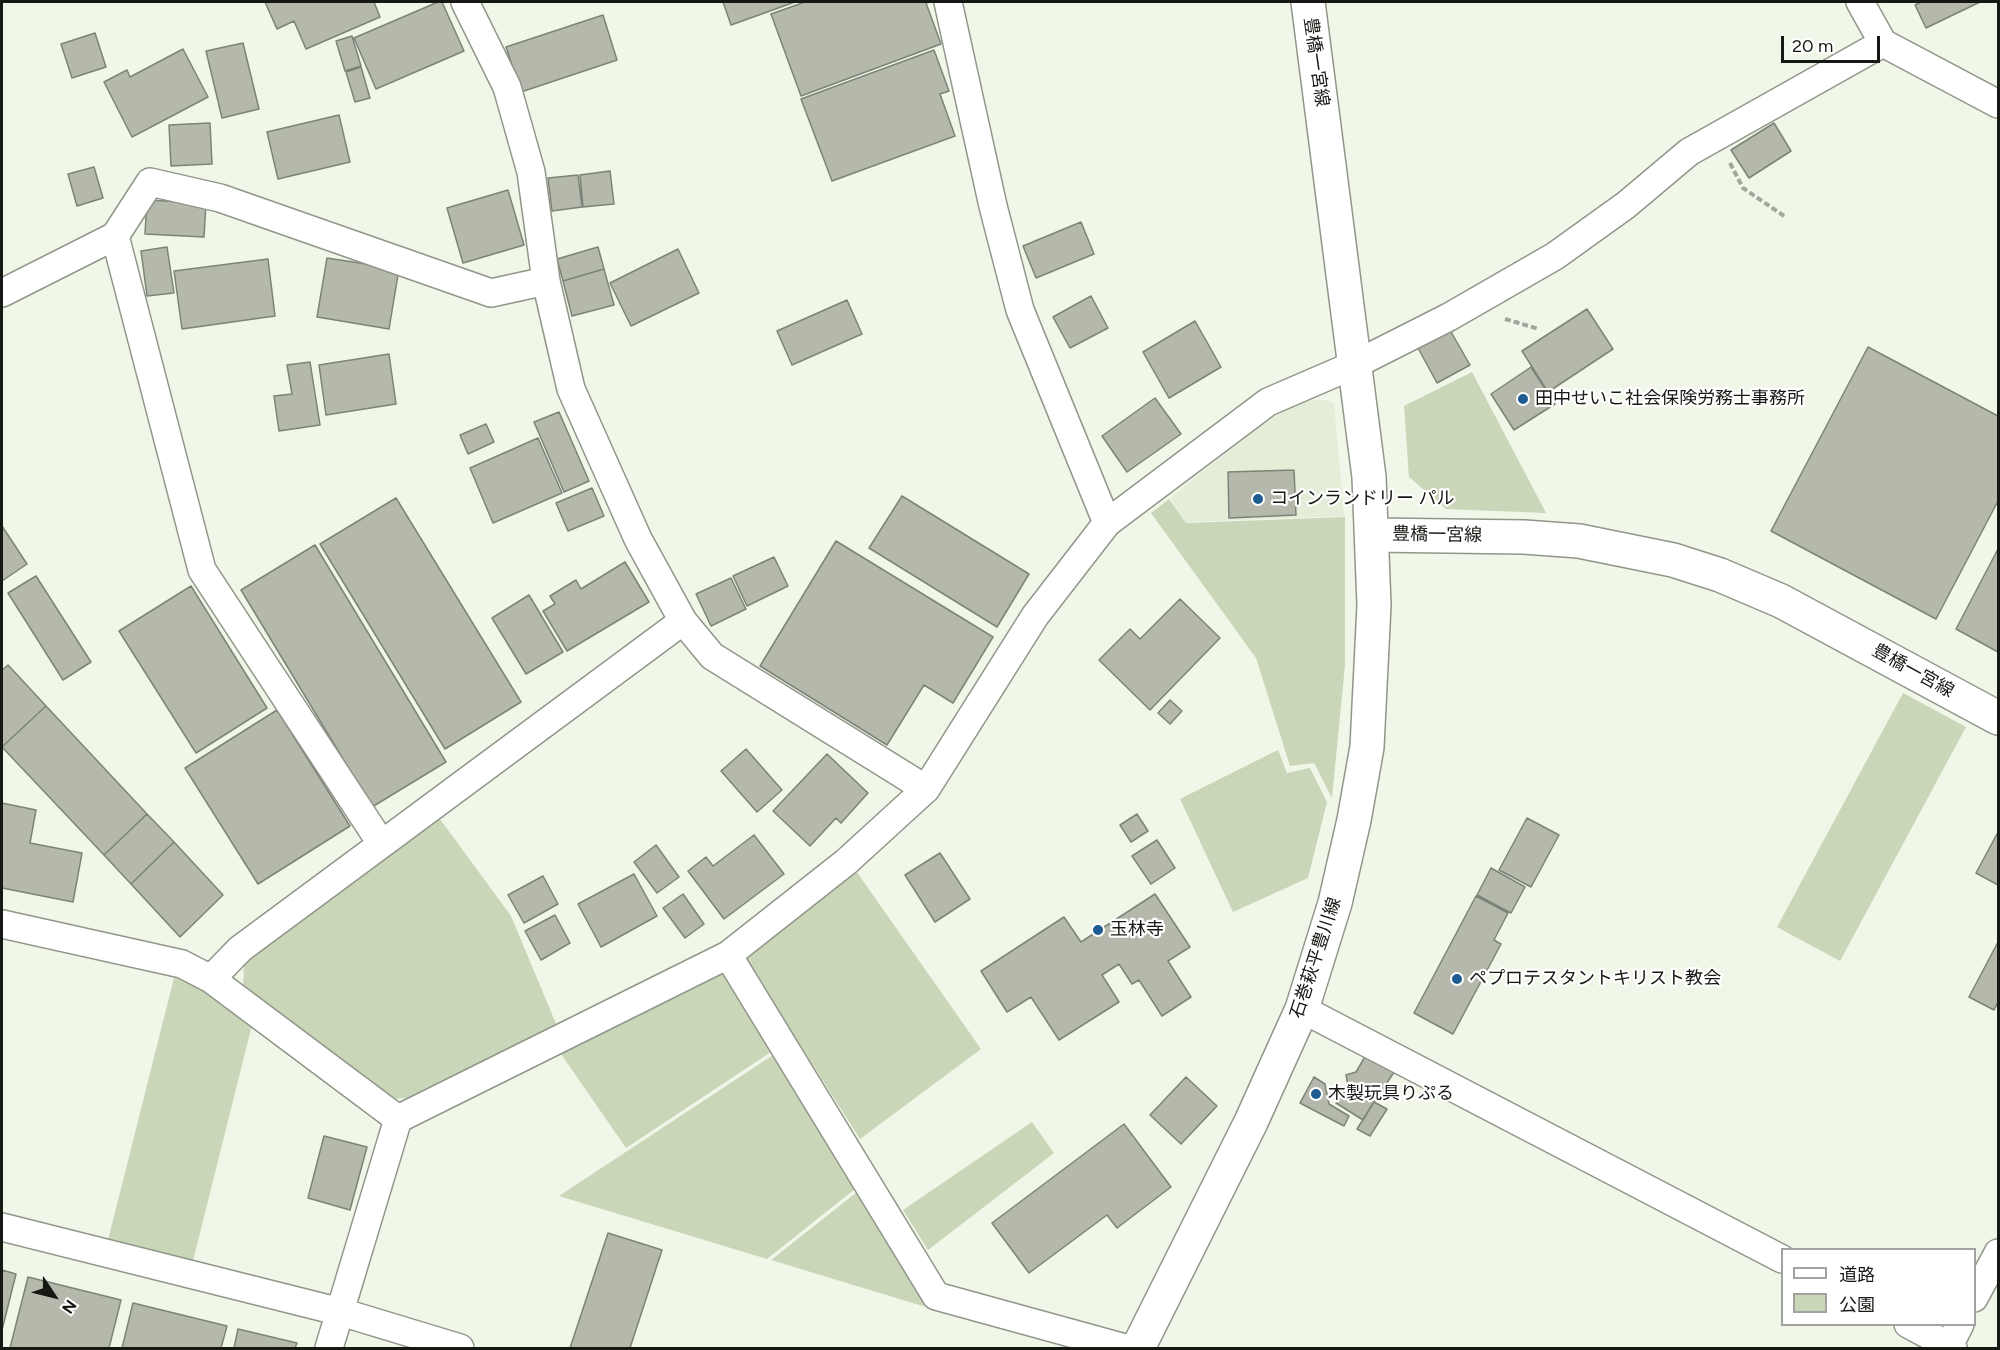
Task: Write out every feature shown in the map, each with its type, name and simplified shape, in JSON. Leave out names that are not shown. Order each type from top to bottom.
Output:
[{"type":"main road","name":"豊橋一宮線","points":[[1308,2],[1356,364],[1373,535],[1535,538],[1630,550],[1673,560],[1720,575],[1781,601],[1998,718]]},
{"type":"main road","name":"石巻萩平豊川線","points":[[1138,1348],[1251,1122],[1302,1009],[1335,903],[1354,820],[1367,747],[1374,605],[1373,535]]},
{"type":"street","points":[[465,2],[507,87],[531,172],[546,281],[571,389],[638,539],[684,621],[712,656],[926,789]]},
{"type":"street","points":[[948,2],[993,206],[1020,310],[1107,523]]},
{"type":"street","points":[[1860,2],[1882,43],[1998,104]]},
{"type":"street","points":[[329,1348],[398,1119],[728,955],[846,862],[926,789],[1035,616],[1107,523],[1268,402],[1356,364],[1449,317],[1555,256],[1626,205],[1689,152],[1882,43]]},
{"type":"street","points":[[2,293],[115,236],[150,182],[220,198],[491,293],[546,281]]},
{"type":"street","points":[[115,236],[202,570],[381,843]]},
{"type":"street","points":[[212,979],[240,948],[684,621]]},
{"type":"street","points":[[2,924],[182,964],[212,979],[398,1119]]},
{"type":"street","points":[[728,955],[936,1296],[1125,1348]]},
{"type":"street","points":[[1302,1009],[1781,1258]]},
{"type":"street","points":[[2,1227],[340,1311],[460,1348]]},
{"type":"street","points":[[1976,1294],[1998,1253]]},
{"type":"street","points":[[1913,1326],[1953,1342]]},
{"type":"path","points":[[1717,136],[1743,188],[1784,216]]},
{"type":"path","points":[[1498,317],[1539,329]]},
{"type":"shaded area","points":[[1325,400],[1334,403],[1344,516],[1185,522],[1170,498],[1259,427],[1300,401]]},
{"type":"green space","points":[[1472,372],[1546,513],[1446,509],[1409,477],[1404,406]]},
{"type":"green space","points":[[1169,499],[1186,523],[1345,517],[1345,665],[1332,798],[1314,763],[1290,766],[1256,658],[1151,513]]},
{"type":"green space","points":[[1903,693],[1966,727],[1840,961],[1777,927]]},
{"type":"green space","points":[[1278,750],[1287,773],[1310,768],[1327,802],[1308,878],[1233,912],[1180,799]]},
{"type":"green space","points":[[437,815],[511,916],[557,1026],[412,1098],[391,1099],[243,987],[244,964]]},
{"type":"green space","points":[[854,868],[981,1049],[860,1139],[744,957]]},
{"type":"green space","points":[[721,970],[771,1052],[626,1148],[559,1051]]},
{"type":"green space","points":[[175,974],[204,989],[252,1025],[192,1265],[107,1244]]},
{"type":"green space","points":[[773,1055],[855,1189],[767,1259],[559,1196]]},
{"type":"green space","points":[[1032,1122],[1054,1153],[928,1250],[903,1210]]},
{"type":"green space","points":[[857,1192],[926,1307],[771,1260]]},
{"type":"building","points":[[265,2],[374,2],[380,17],[306,49],[294,21],[277,29]]},
{"type":"building","points":[[442,2],[464,51],[376,89],[354,38]]},
{"type":"building","points":[[723,2],[795,2],[731,25]]},
{"type":"building","points":[[805,2],[930,2],[926,3],[941,44],[801,96],[771,14]]},
{"type":"building","points":[[1921,2],[1980,2],[1926,28],[1915,5]]},
{"type":"building","points":[[603,15],[617,60],[521,92],[506,47]]},
{"type":"building","points":[[95,33],[106,67],[72,78],[61,44]]},
{"type":"building","points":[[352,36],[361,66],[345,71],[336,41]]},
{"type":"building","points":[[243,43],[259,109],[222,118],[206,51]]},
{"type":"building","points":[[183,49],[208,97],[132,137],[104,82],[127,70],[130,77]]},
{"type":"building","points":[[934,50],[949,91],[940,94],[955,136],[832,181],[801,99]]},
{"type":"building","points":[[361,67],[370,98],[355,102],[346,72]]},
{"type":"building","points":[[339,115],[350,162],[278,179],[267,132]]},
{"type":"building","points":[[210,123],[212,164],[171,166],[169,125]]},
{"type":"building","points":[[1774,123],[1791,151],[1749,178],[1731,150]]},
{"type":"building","points":[[94,167],[103,198],[77,206],[68,174]]},
{"type":"building","points":[[610,171],[614,204],[583,207],[580,175]]},
{"type":"building","points":[[578,175],[582,207],[552,211],[548,178]]},
{"type":"building","points":[[508,190],[524,245],[463,263],[447,208]]},
{"type":"building","points":[[147,200],[206,203],[204,237],[145,234]]},
{"type":"building","points":[[1081,222],[1094,254],[1036,278],[1023,246]]},
{"type":"building","points":[[167,247],[174,293],[147,296],[141,251]]},
{"type":"building","points":[[598,247],[604,269],[563,281],[557,259]]},
{"type":"building","points":[[678,249],[699,293],[631,326],[610,283]]},
{"type":"building","points":[[327,258],[399,269],[389,329],[317,317]]},
{"type":"building","points":[[268,259],[275,316],[182,329],[174,271]]},
{"type":"building","points":[[604,269],[614,305],[572,316],[563,281]]},
{"type":"building","points":[[1091,296],[1108,328],[1070,348],[1053,317]]},
{"type":"building","points":[[847,300],[862,334],[792,365],[777,331]]},
{"type":"building","points":[[1587,309],[1613,349],[1548,392],[1522,351]]},
{"type":"building","points":[[1195,321],[1221,367],[1169,398],[1143,352]]},
{"type":"building","points":[[1450,330],[1470,365],[1437,383],[1418,348]]},
{"type":"building","points":[[1868,347],[1998,416],[1998,501],[1936,619],[1771,531]]},
{"type":"building","points":[[389,354],[396,404],[326,415],[319,365]]},
{"type":"building","points":[[310,362],[320,425],[279,431],[274,396],[292,394],[287,365]]},
{"type":"building","name":"田中せいこ社会保険労務士事務所","points":[[1531,367],[1555,404],[1514,430],[1491,394]]},
{"type":"building","points":[[1155,398],[1181,434],[1127,472],[1102,436]]},
{"type":"building","points":[[559,412],[589,481],[564,492],[534,422]]},
{"type":"building","points":[[486,424],[494,442],[468,454],[460,435]]},
{"type":"building","points":[[538,438],[562,493],[493,523],[470,468]]},
{"type":"building","points":[[1294,470],[1296,515],[1229,518],[1228,472]]},
{"type":"building","points":[[592,488],[604,516],[568,531],[556,503]]},
{"type":"building","points":[[902,496],[1029,574],[997,627],[869,548]]},
{"type":"building","points":[[396,498],[521,702],[445,749],[320,544]]},
{"type":"building","points":[[2,526],[27,564],[2,581]]},
{"type":"building","points":[[836,541],[993,637],[953,703],[924,685],[887,745],[760,666]]},
{"type":"building","points":[[315,545],[446,762],[372,807],[241,590]]},
{"type":"building","points":[[1998,549],[1998,652],[1956,629]]},
{"type":"building","points":[[774,557],[788,586],[747,606],[733,576]]},
{"type":"building","points":[[625,562],[649,602],[567,651],[543,611],[555,604],[550,596],[576,580],[581,589]]},
{"type":"building","points":[[36,576],[91,662],[63,680],[8,593]]},
{"type":"building","points":[[731,578],[746,609],[711,626],[696,594]]},
{"type":"building","points":[[191,586],[267,708],[196,753],[119,631]]},
{"type":"building","points":[[529,595],[563,652],[526,674],[492,618]]},
{"type":"building","points":[[1180,599],[1220,638],[1150,710],[1099,660],[1130,629],[1140,639]]},
{"type":"building","points":[[8,665],[46,706],[2,747],[2,670]]},
{"type":"building","points":[[1170,700],[1182,711],[1170,724],[1158,713]]},
{"type":"building","points":[[46,706],[147,814],[104,855],[2,747]]},
{"type":"building","points":[[277,710],[350,826],[258,884],[185,768]]},
{"type":"building","points":[[746,749],[782,790],[757,812],[721,771]]},
{"type":"building","points":[[827,754],[868,793],[841,823],[836,818],[810,846],[773,811]]},
{"type":"building","points":[[2,803],[36,810],[30,843],[82,853],[73,902],[2,888]]},
{"type":"building","points":[[147,814],[174,842],[131,884],[104,855]]},
{"type":"building","points":[[1137,814],[1148,831],[1131,842],[1120,825]]},
{"type":"building","points":[[1527,818],[1559,835],[1531,887],[1499,870]]},
{"type":"building","points":[[1998,832],[1998,885],[1976,873]]},
{"type":"building","points":[[754,835],[784,874],[724,919],[688,871],[706,857],[713,866]]},
{"type":"building","points":[[1157,840],[1175,868],[1151,884],[1132,856]]},
{"type":"building","points":[[174,842],[223,895],[180,937],[131,884]]},
{"type":"building","points":[[656,845],[679,877],[657,893],[634,862]]},
{"type":"building","points":[[940,853],[970,899],[935,922],[905,875]]},
{"type":"building","points":[[1491,868],[1525,887],[1511,913],[1477,895]]},
{"type":"building","points":[[634,874],[657,916],[601,947],[578,904]]},
{"type":"building","points":[[543,876],[558,904],[524,923],[508,895]]},
{"type":"building","points":[[683,894],[704,924],[685,938],[663,908]]},
{"type":"building","points":[[1155,894],[1190,947],[1168,961],[1191,997],[1162,1016],[1139,980],[1132,984],[1119,964],[1102,975],[1119,1002],[1059,1040],[1031,997],[1007,1012],[981,971],[1064,917],[1081,942]]},
{"type":"building","name":"ペプロテスタントキリスト教会","points":[[1476,896],[1508,913],[1494,940],[1501,944],[1453,1034],[1414,1013]]},
{"type":"building","points":[[555,915],[570,943],[541,960],[525,931]]},
{"type":"building","points":[[1998,942],[1998,1002],[1994,1010],[1969,997]]},
{"type":"building","points":[[1366,1055],[1394,1072],[1383,1089],[1384,1099],[1374,1102],[1363,1120],[1336,1103],[1348,1085],[1346,1075],[1356,1072]]},
{"type":"building","points":[[1186,1077],[1217,1106],[1181,1144],[1150,1115]]},
{"type":"building","name":"木製玩具りぷる","points":[[1314,1077],[1325,1084],[1329,1104],[1349,1116],[1344,1126],[1300,1103]]},
{"type":"building","points":[[1374,1102],[1387,1109],[1370,1136],[1357,1129]]},
{"type":"building","points":[[1124,1124],[1171,1187],[1117,1228],[1107,1215],[1029,1273],[992,1223]]},
{"type":"building","points":[[324,1136],[367,1147],[350,1210],[308,1198]]},
{"type":"building","points":[[608,1233],[662,1250],[630,1348],[570,1348]]},
{"type":"building","points":[[2,1270],[16,1274],[2,1330]]},
{"type":"building","points":[[28,1277],[121,1300],[109,1348],[10,1348]]},
{"type":"building","points":[[133,1303],[227,1326],[221,1348],[122,1348]]},
{"type":"building","points":[[238,1329],[297,1343],[295,1348],[234,1348]]},
{"type":"place","name":"田中せいこ社会保険労務士事務所","points":[[1523,399]]},
{"type":"place","name":"コインランドリー パル","points":[[1258,499]]},
{"type":"place","name":"玉林寺","points":[[1098,930]]},
{"type":"place","name":"ペプロテスタントキリスト教会","points":[[1457,979]]},
{"type":"place","name":"木製玩具りぷる","points":[[1316,1094]]}]
